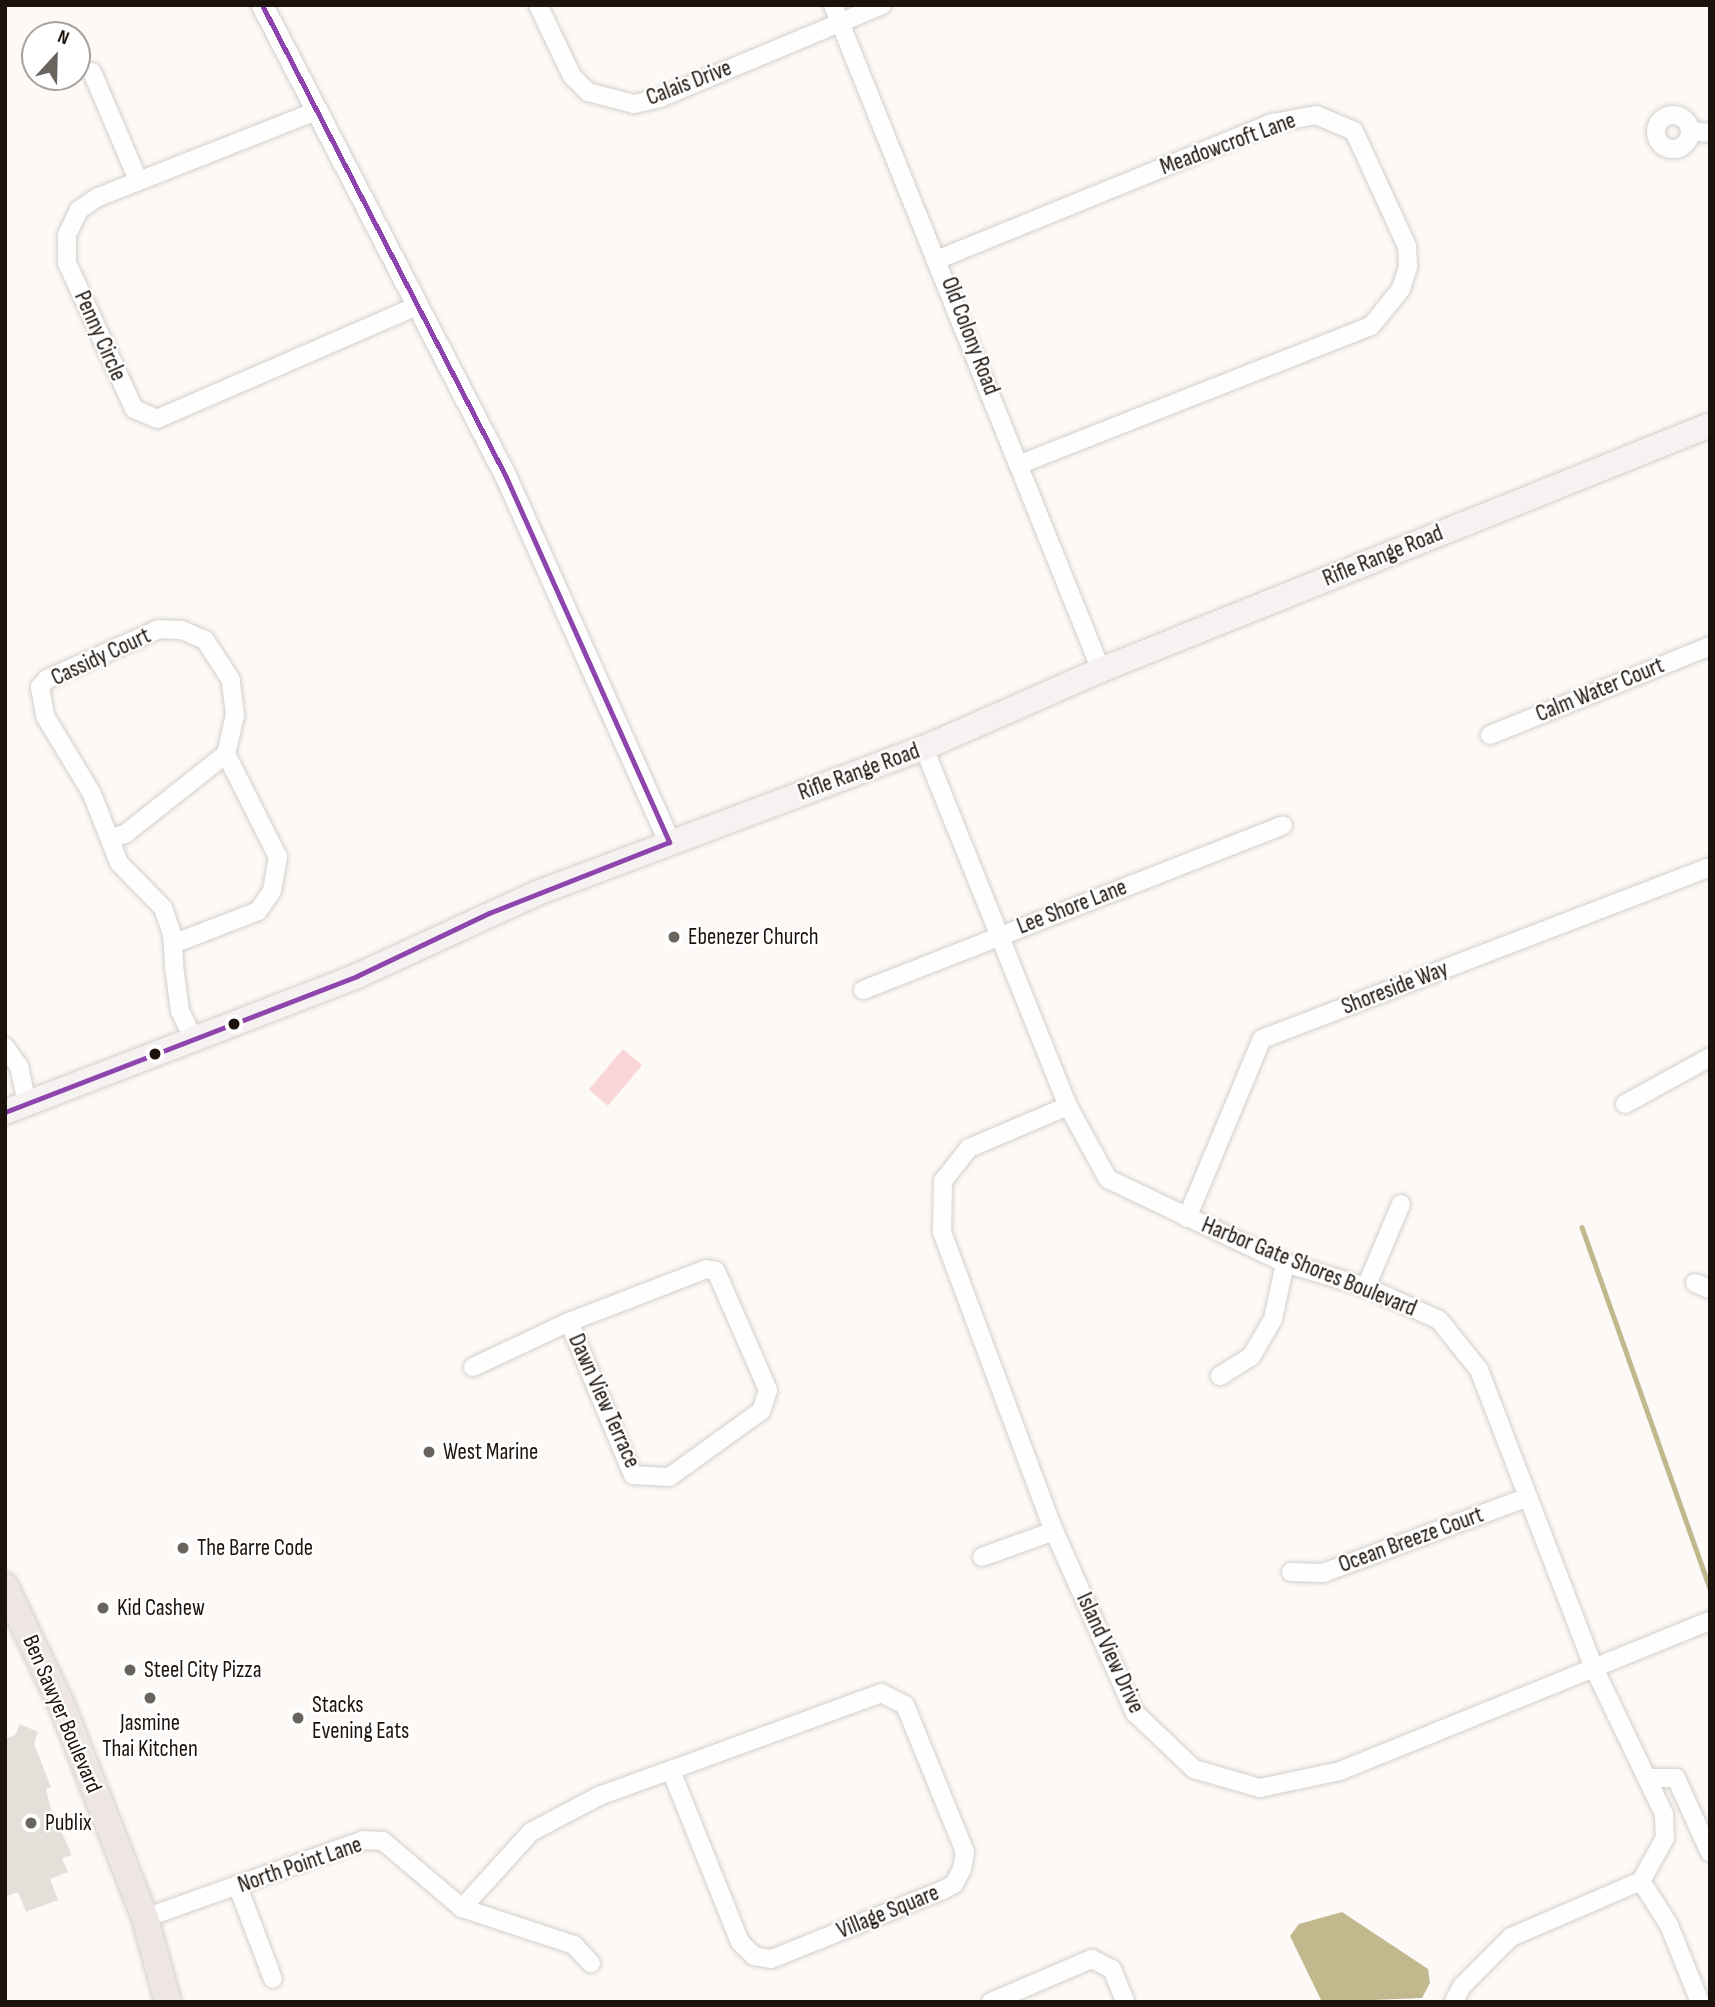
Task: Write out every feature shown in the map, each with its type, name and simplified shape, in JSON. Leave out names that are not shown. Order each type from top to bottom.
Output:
[{"type":"main road","name":"Rifle Range Road","points":[[16,1107],[192,1036],[357,976],[489,913],[669,842],[924,748],[1101,670],[1710,425]]},
{"type":"main road","name":"Ben Sawyer Boulevard","points":[[5,1586],[62,1706],[145,1918],[168,2002]]},
{"type":"street","points":[[262,5],[314,112],[419,305],[506,477],[669,842]]},
{"type":"street","name":"Calais Drive","points":[[538,5],[572,76],[587,92],[634,104],[882,5]]},
{"type":"street","name":"Old Colony Road","points":[[833,5],[842,21],[939,259],[1101,670]]},
{"type":"street","points":[[92,72],[138,180]]},
{"type":"street","name":"Penny Circle","points":[[314,112],[138,180],[79,210],[67,235],[67,263],[134,409],[157,419],[419,305]]},
{"type":"street","name":"Meadowcroft Lane","points":[[939,259],[1273,123],[1315,115],[1354,131],[1407,246],[1408,267],[1401,289],[1371,326],[1020,464]]},
{"type":"street","points":[[1690,131],[1710,133]]},
{"type":"street","name":"Cassidy Court","points":[[192,1036],[180,1011],[173,944],[163,908],[119,863],[92,794],[45,716],[40,687],[47,679],[159,629],[182,630],[205,640],[231,680],[236,715],[226,754]]},
{"type":"street","name":"Calm Water Court","points":[[1490,735],[1710,646]]},
{"type":"street","name":"Harbor Gate Shores Boulevard","points":[[924,748],[1002,934],[1068,1107],[1108,1179],[1285,1263],[1366,1287],[1439,1320],[1479,1370],[1593,1666],[1664,1814],[1665,1838],[1642,1881]]},
{"type":"street","points":[[110,838],[150,815],[226,754],[278,857],[272,891],[258,911],[173,944]]},
{"type":"street","name":"Lee Shore Lane","points":[[863,990],[1283,825]]},
{"type":"street","name":"Shoreside Way","points":[[1187,1218],[1262,1039],[1710,867]]},
{"type":"street","points":[[5,1046],[19,1066],[16,1107]]},
{"type":"street","points":[[1625,1104],[1710,1057]]},
{"type":"street","name":"Island View Drive","points":[[1068,1107],[969,1148],[943,1181],[942,1232],[1054,1531],[1135,1713],[1194,1769],[1260,1788],[1340,1771],[1593,1666],[1710,1621]]},
{"type":"street","points":[[1366,1287],[1401,1204]]},
{"type":"street","points":[[1220,1376],[1251,1357],[1273,1319],[1285,1263]]},
{"type":"street","name":"Dawn View Terrace","points":[[696,1270],[716,1270],[768,1390],[761,1411],[669,1477],[633,1475],[569,1322],[696,1270]]},
{"type":"street","points":[[473,1367],[569,1322]]},
{"type":"street","name":"Ocean Breeze Court","points":[[1291,1572],[1323,1573],[1528,1497]]},
{"type":"street","points":[[982,1558],[1054,1531]]},
{"type":"street","name":"Village Square","points":[[463,1908],[531,1832],[599,1797],[671,1770],[881,1693],[895,1696],[905,1705],[965,1852],[962,1869],[954,1884],[943,1890],[771,1959],[754,1956],[740,1942],[671,1770]]},
{"type":"street","points":[[1649,1778],[1676,1779],[1710,1853]]},
{"type":"street","name":"North Point Lane","points":[[145,1918],[239,1887],[364,1840],[383,1842],[463,1908],[574,1945],[590,1963]]},
{"type":"street","points":[[1454,2002],[1478,1967],[1511,1937],[1642,1881],[1669,1925],[1700,2002]]},
{"type":"street","points":[[239,1887],[273,1979]]},
{"type":"street","points":[[990,2002],[1092,1959],[1104,1962],[1125,2002]]},
{"type":"shaded area","points":[[623,1049],[642,1065],[608,1106],[589,1090]]},
{"type":"shaded area","points":[[1342,1912],[1428,1969],[1430,1983],[1422,1998],[1322,2002],[1290,1936],[1299,1924]]},
{"type":"building","name":"Publix","points":[[20,1724],[38,1732],[34,1744],[51,1787],[46,1789],[51,1809],[72,1855],[62,1858],[68,1872],[50,1879],[58,1900],[26,1912],[18,1892],[5,1897],[5,1739],[15,1735]]},
{"type":"waterway","points":[[1582,1227],[1710,1589]]},
{"type":"transit line","points":[[262,5],[506,477],[669,842]]},
{"type":"transit line","points":[[5,1112],[357,976],[489,913],[669,842]]},
{"type":"place","name":"Ebenezer Church","points":[[674,937]]},
{"type":"place","name":"West Marine","points":[[429,1452]]},
{"type":"place","name":"The Barre Code","points":[[183,1548]]},
{"type":"place","name":"Kid Cashew","points":[[103,1608]]},
{"type":"place","name":"Steel City Pizza","points":[[130,1670]]},
{"type":"place","name":"Jasmine Thai Kitchen","points":[[150,1698]]},
{"type":"place","name":"Stacks Evening Eats","points":[[298,1718]]},
{"type":"place","name":"Publix","points":[[31,1823]]}]
